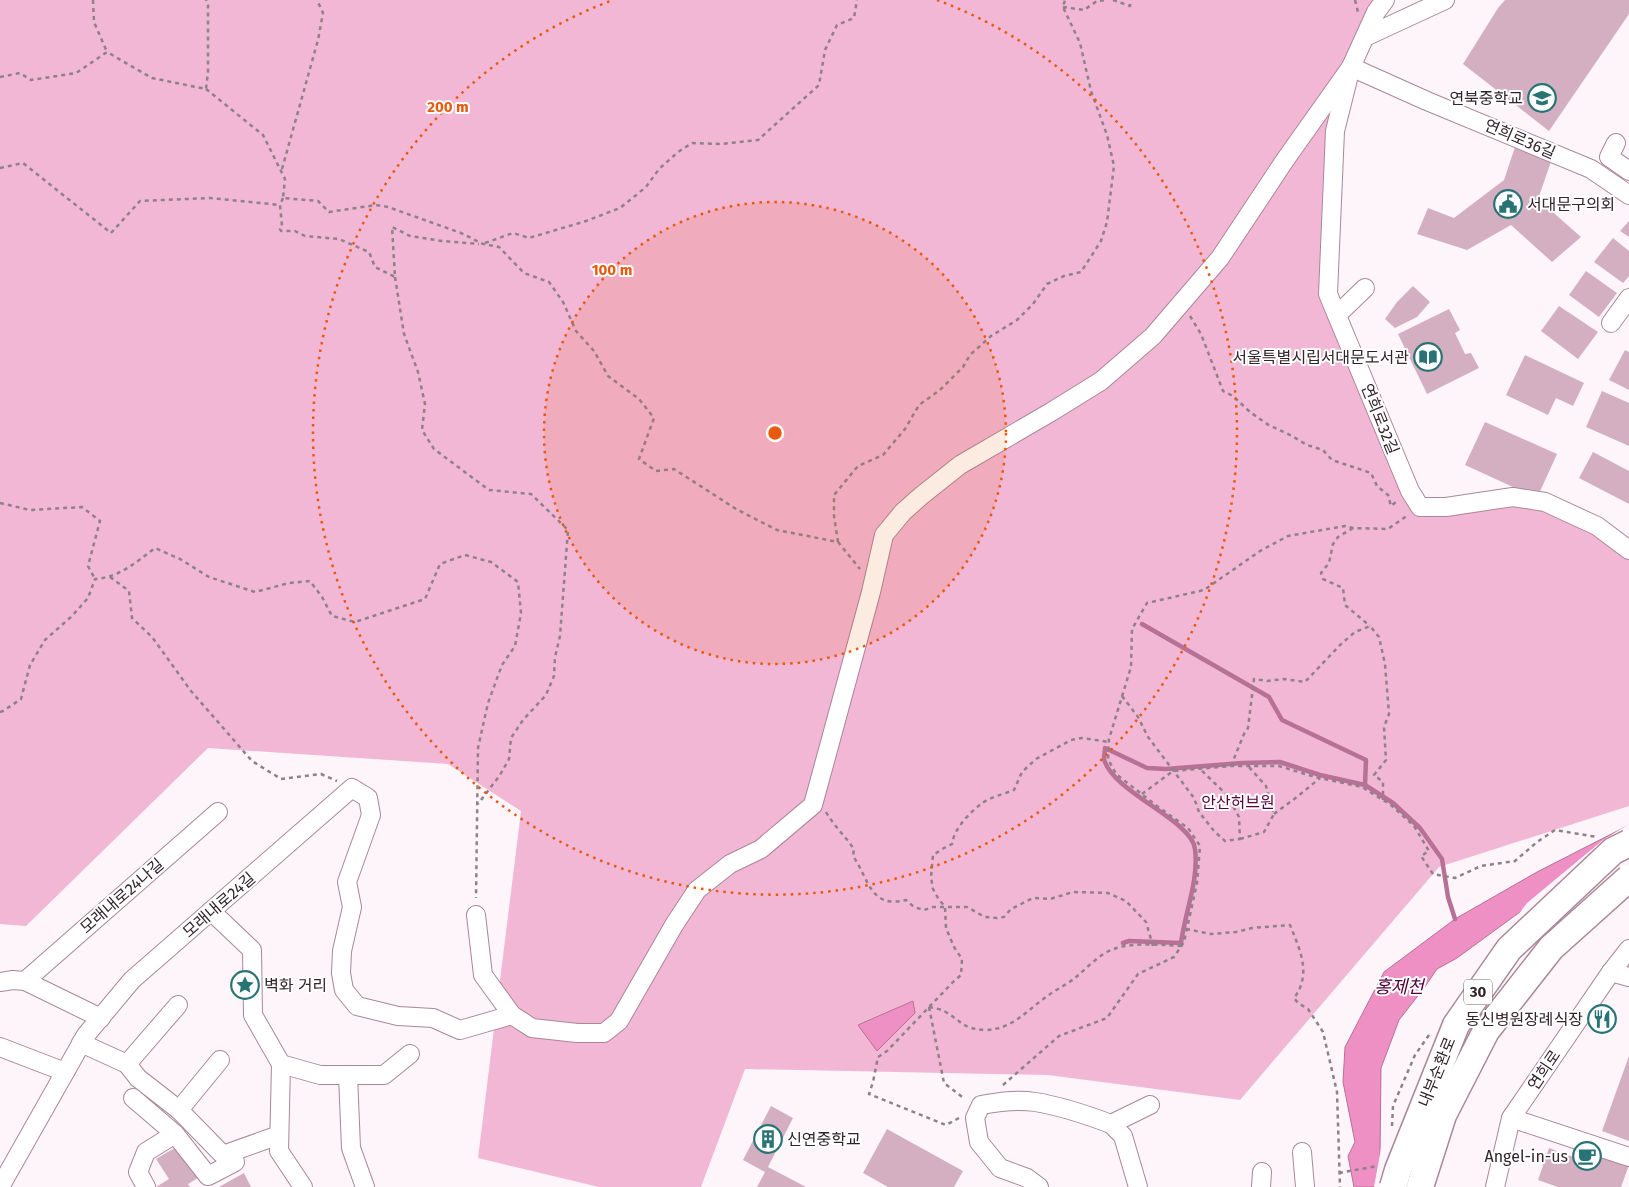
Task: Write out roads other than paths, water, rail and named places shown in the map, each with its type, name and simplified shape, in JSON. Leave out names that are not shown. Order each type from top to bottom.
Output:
[{"type":"highway","name":"내부순환로","points":[[1387,1176],[1398,1170],[1456,1025],[1509,949],[1613,851],[1629,843]]},
{"type":"highway","name":"내부순환로","points":[[1420,1187],[1443,1115],[1486,1031],[1551,948],[1629,878]]},
{"type":"street","name":"연희로32길","points":[[1386,0],[1376,12],[1351,67],[1335,131],[1328,294],[1410,491],[1420,507],[1446,507],[1514,497],[1545,502],[1597,526],[1629,550]]},
{"type":"street","points":[[1365,37],[1445,0]]},
{"type":"street","points":[[476,915],[483,975],[512,1015],[532,1028],[577,1033],[604,1033],[619,1021],[697,890],[730,864],[761,849],[813,805],[884,535],[903,512],[960,465],[1101,381],[1153,336],[1220,258],[1285,160],[1351,67]]},
{"type":"street","name":"연희로36길","points":[[1351,67],[1427,101],[1591,169],[1629,195]]},
{"type":"street","points":[[1616,143],[1610,157],[1629,171]]},
{"type":"street","points":[[1337,315],[1365,288]]},
{"type":"street","points":[[1611,323],[1629,298]]},
{"type":"street","name":"모래내로24길","points":[[0,1187],[86,1034],[132,980],[352,788],[368,798],[371,816],[347,882],[352,907],[342,950],[340,973],[344,990],[357,1006],[398,1016],[433,1018],[460,1030],[512,1015]]},
{"type":"street","name":"모래내로24나길","points":[[26,981],[218,812]]},
{"type":"street","points":[[211,911],[252,950],[253,1015],[281,1064],[279,1151],[302,1187]]},
{"type":"street","name":"연희로","points":[[1495,1187],[1511,1118],[1629,948]]},
{"type":"street","points":[[1611,972],[1629,977]]},
{"type":"street","points":[[0,982],[26,981],[100,1018]]},
{"type":"street","points":[[128,1064],[178,1005]]},
{"type":"street","points":[[81,1043],[128,1064],[138,1078],[179,1110],[223,1155],[279,1135]]},
{"type":"street","points":[[0,1048],[65,1072]]},
{"type":"street","points":[[281,1064],[320,1075],[384,1075],[410,1054]]},
{"type":"street","points":[[179,1110],[220,1060]]},
{"type":"street","points":[[348,1075],[351,1148],[365,1187]]},
{"type":"street","points":[[133,1098],[175,1134],[208,1176],[235,1162]]},
{"type":"street","points":[[1039,1187],[1027,1178],[1000,1168],[979,1142],[975,1118],[980,1106],[1003,1101],[1034,1102],[1111,1124],[1123,1136],[1138,1187]]},
{"type":"street","points":[[1111,1124],[1150,1105]]},
{"type":"street","points":[[1511,1118],[1629,1157]]},
{"type":"street","points":[[146,1187],[138,1172],[146,1152],[175,1134]]},
{"type":"street","points":[[1302,1152],[1305,1187]]},
{"type":"water","name":"홍제천","points":[[1629,825],[1535,901],[1457,958],[1437,969],[1399,1020],[1381,1068],[1380,1156],[1384,1187],[1354,1187],[1348,1156],[1355,1142],[1343,1082],[1345,1047],[1384,972],[1455,919],[1537,872]]},
{"type":"water","points":[[913,1001],[915,1013],[877,1051],[858,1025]]},
{"type":"waterway","points":[[1142,624],[1269,697],[1282,720],[1366,760],[1365,785]]},
{"type":"waterway","points":[[1123,943],[1129,941],[1181,943],[1195,872],[1195,849],[1191,838],[1181,827],[1121,783],[1110,771],[1104,759],[1105,748],[1147,768],[1166,769],[1280,762],[1320,775],[1365,785],[1393,803],[1420,828],[1442,859],[1448,897],[1455,919]]},
{"type":"place","name":"연북중학교","points":[[1542,98]]},
{"type":"place","name":"서대문구의회","points":[[1508,204]]},
{"type":"place","name":"서울특별시립서대문도서관","points":[[1428,357]]},
{"type":"place","name":"벽화 거리","points":[[245,985]]},
{"type":"place","name":"동신병원장례식장","points":[[1602,1019]]},
{"type":"place","name":"신연중학교","points":[[768,1139]]},
{"type":"place","name":"Angel-in-us","points":[[1587,1156]]},
{"type":"park label","name":"안산허브원","points":[[1238,802]]}]
